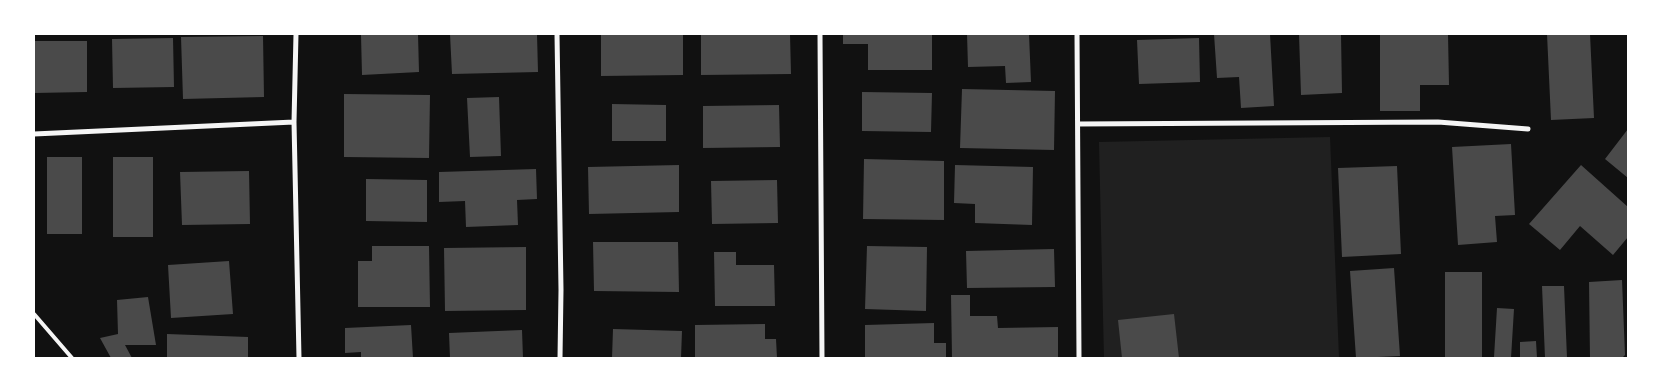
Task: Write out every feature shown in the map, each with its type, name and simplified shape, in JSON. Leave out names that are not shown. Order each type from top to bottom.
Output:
[{"type":"street","points":[[296,34],[294,122],[299,358]]},
{"type":"street","points":[[558,34],[560,358]]},
{"type":"street","points":[[820,34],[822,358]]},
{"type":"street","points":[[1077,34],[1079,358]]},
{"type":"street","points":[[34,134],[294,122]]},
{"type":"street","points":[[1078,124],[1438,122],[1528,130]]},
{"type":"lane","points":[[34,314],[72,358]]},
{"type":"shaded area","points":[[1330,137],[1339,358],[1104,358],[1099,142]]},
{"type":"building","points":[[418,34],[419,72],[362,75],[361,35]]},
{"type":"building","points":[[450,34],[537,34],[538,72],[452,74]]},
{"type":"building","points":[[601,34],[683,34],[683,75],[601,76]]},
{"type":"building","points":[[701,34],[790,34],[791,74],[701,75]]},
{"type":"building","points":[[843,34],[932,34],[932,70],[868,70],[868,44],[843,44]]},
{"type":"building","points":[[967,34],[1029,34],[1031,82],[1006,83],[1005,66],[968,67]]},
{"type":"building","points":[[1214,34],[1270,34],[1274,106],[1241,108],[1239,77],[1217,78]]},
{"type":"building","points":[[1299,34],[1341,34],[1342,93],[1301,95]]},
{"type":"building","points":[[1380,34],[1448,34],[1449,85],[1420,85],[1420,111],[1380,111]]},
{"type":"building","points":[[1547,34],[1590,34],[1594,118],[1551,120]]},
{"type":"building","points":[[263,36],[264,97],[183,99],[181,37]]},
{"type":"building","points":[[173,38],[174,87],[113,88],[112,39]]},
{"type":"building","points":[[1199,38],[1200,82],[1139,84],[1137,40]]},
{"type":"building","points":[[34,41],[87,41],[87,92],[34,93]]},
{"type":"building","points":[[962,89],[1055,91],[1054,150],[960,148]]},
{"type":"building","points":[[862,92],[932,93],[931,132],[862,131]]},
{"type":"building","points":[[344,94],[430,95],[429,158],[344,157]]},
{"type":"building","points":[[499,97],[501,156],[470,157],[467,98]]},
{"type":"building","points":[[612,104],[666,105],[666,141],[612,141]]},
{"type":"building","points":[[779,105],[780,147],[703,148],[703,106]]},
{"type":"building","points":[[1628,129],[1628,178],[1605,159]]},
{"type":"building","points":[[1511,144],[1515,215],[1495,216],[1497,242],[1458,245],[1452,147]]},
{"type":"building","points":[[47,157],[82,157],[82,234],[47,234]]},
{"type":"building","points":[[113,157],[153,157],[153,237],[113,237]]},
{"type":"building","points":[[864,159],[944,161],[944,220],[863,219]]},
{"type":"building","points":[[679,165],[679,212],[589,214],[588,167]]},
{"type":"building","points":[[955,165],[1033,167],[1032,225],[975,223],[975,204],[954,203]]},
{"type":"building","points":[[1581,165],[1628,207],[1628,237],[1613,255],[1580,226],[1560,250],[1529,224]]},
{"type":"building","points":[[1397,166],[1401,254],[1342,257],[1338,168]]},
{"type":"building","points":[[536,169],[537,199],[517,200],[518,225],[466,227],[465,201],[439,202],[439,172]]},
{"type":"building","points":[[249,171],[250,224],[182,225],[180,172]]},
{"type":"building","points":[[366,179],[427,180],[427,222],[366,221]]},
{"type":"building","points":[[777,180],[778,223],[712,224],[711,181]]},
{"type":"building","points":[[593,242],[678,242],[679,292],[594,291]]},
{"type":"building","points":[[372,246],[429,246],[430,307],[358,307],[358,261],[372,261]]},
{"type":"building","points":[[867,246],[927,247],[926,311],[865,309]]},
{"type":"building","points":[[526,247],[526,310],[445,311],[444,248]]},
{"type":"building","points":[[1054,249],[1055,287],[967,288],[966,251]]},
{"type":"building","points":[[714,252],[736,252],[736,265],[774,265],[775,306],[715,306]]},
{"type":"building","points":[[229,261],[233,314],[171,318],[168,265]]},
{"type":"building","points":[[1394,268],[1400,356],[1356,358],[1350,271]]},
{"type":"building","points":[[1445,272],[1482,272],[1482,358],[1445,358]]},
{"type":"building","points":[[1622,280],[1625,355],[1622,358],[1590,358],[1589,282]]},
{"type":"building","points":[[1542,286],[1564,286],[1567,358],[1545,358]]},
{"type":"building","points":[[951,295],[970,295],[970,316],[997,316],[998,328],[1058,327],[1058,358],[952,358]]},
{"type":"building","points":[[148,297],[156,345],[125,345],[132,358],[111,358],[100,338],[118,334],[117,300]]},
{"type":"building","points":[[1497,308],[1514,309],[1511,358],[1494,357]]},
{"type":"building","points":[[1174,314],[1179,358],[1122,358],[1118,320]]},
{"type":"building","points":[[934,323],[934,343],[946,343],[946,358],[865,358],[865,325]]},
{"type":"building","points":[[765,324],[765,339],[776,339],[777,358],[695,358],[695,325]]},
{"type":"building","points":[[411,325],[413,358],[361,358],[361,352],[345,353],[345,328]]},
{"type":"building","points":[[613,329],[682,331],[681,358],[612,358]]},
{"type":"building","points":[[522,330],[523,358],[450,358],[449,333]]},
{"type":"building","points":[[167,334],[248,337],[248,358],[167,358]]},
{"type":"building","points":[[1536,341],[1537,358],[1520,358],[1520,342]]}]
